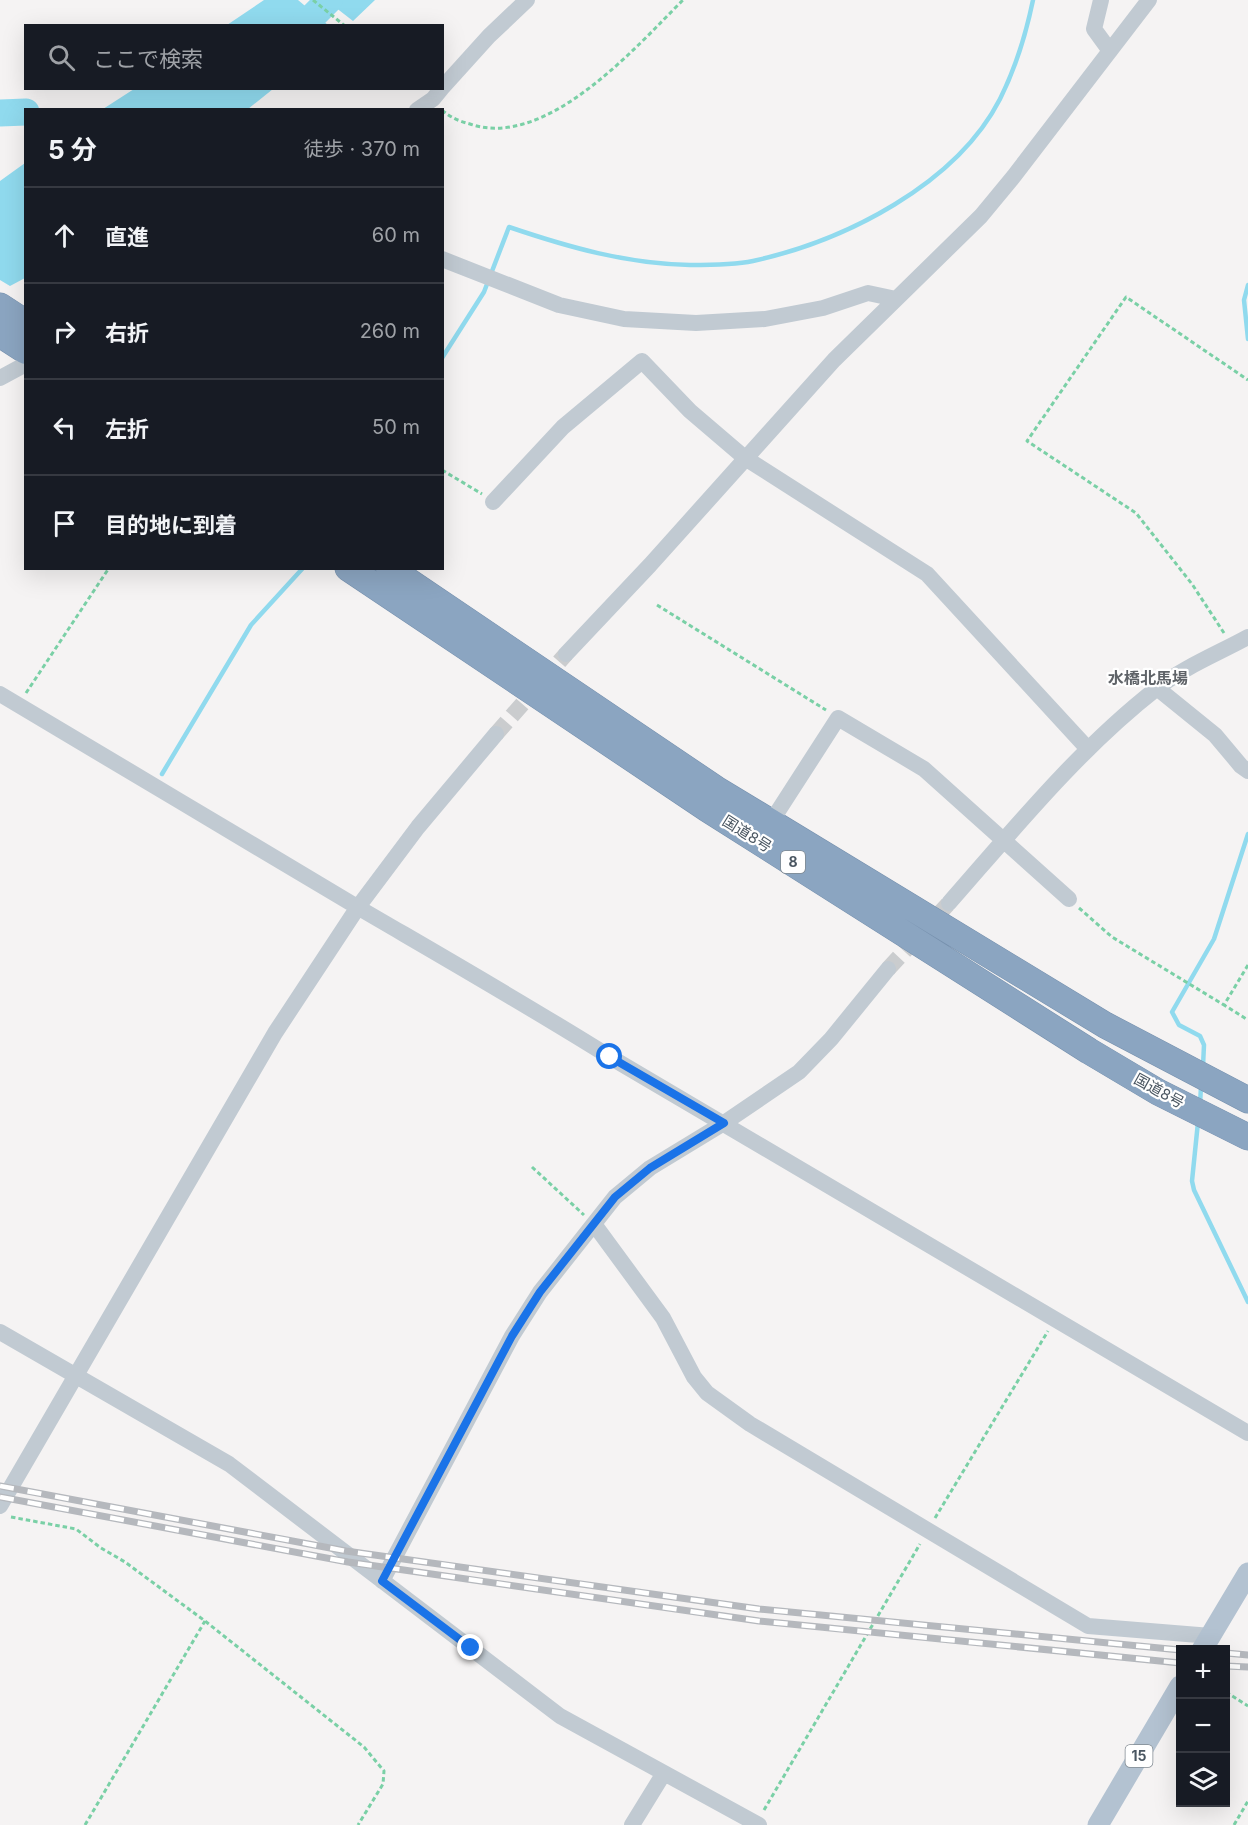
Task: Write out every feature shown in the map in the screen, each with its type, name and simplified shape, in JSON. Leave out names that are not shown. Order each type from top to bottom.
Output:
[{"type":"highway","points":[[0,306],[24,322]]},
{"type":"highway","points":[[0,334],[24,350]]},
{"type":"highway","name":"国道8号","points":[[351,570],[706,808],[1089,1052],[1158,1092],[1248,1137]]},
{"type":"highway","name":"国道8号","points":[[392,570],[706,782],[1105,1025],[1248,1100]]},
{"type":"main road","points":[[1206,1643],[1248,1573]]},
{"type":"main road","name":"15","points":[[1098,1825],[1176,1693]]},
{"type":"street","points":[[444,86],[489,36],[527,0]]},
{"type":"street","points":[[1101,0],[1094,29],[1110,51]]},
{"type":"street","points":[[566,654],[650,565],[834,360],[981,216],[1149,0]]},
{"type":"street","points":[[420,108],[433,99],[440,90]]},
{"type":"street","points":[[444,260],[559,305],[624,319],[696,323],[765,319],[823,308],[868,293],[896,300]]},
{"type":"street","points":[[493,502],[563,427],[642,361],[690,411],[745,458],[927,574],[1088,749]]},
{"type":"street","points":[[0,378],[24,365]]},
{"type":"street","points":[[949,903],[1088,749],[1157,688],[1248,637]]},
{"type":"street","points":[[1157,688],[1215,735],[1240,766],[1248,771]]},
{"type":"street","points":[[0,694],[1248,1433]]},
{"type":"street","points":[[771,822],[838,718],[924,769],[1069,899]]},
{"type":"street","points":[[5,1511],[76,1375],[274,1033],[358,907],[418,827],[496,734]]},
{"type":"street","points":[[382,1581],[512,1336],[540,1292],[615,1197],[650,1168],[724,1123],[799,1071],[831,1039],[888,969]]},
{"type":"street","points":[[594,1224],[663,1318],[694,1377],[707,1393],[750,1424],[1088,1626],[1206,1643]]},
{"type":"street","points":[[0,1332],[229,1464],[560,1716],[758,1824]]},
{"type":"street","points":[[632,1825],[664,1773]]},
{"type":"path","points":[[313,0],[343,24]]},
{"type":"path","points":[[444,112],[450,118],[483,129],[512,126],[551,114],[575,100],[604,76],[682,0]]},
{"type":"path","points":[[1232,646],[1192,584],[1136,513],[1027,441],[1126,297],[1248,380]]},
{"type":"path","points":[[444,471],[493,502]]},
{"type":"path","points":[[18,705],[109,570]]},
{"type":"path","points":[[657,605],[838,718]]},
{"type":"path","points":[[1069,899],[1112,937],[1248,1020]]},
{"type":"path","points":[[1224,1005],[1248,964]]},
{"type":"path","points":[[532,1167],[594,1224]]},
{"type":"path","points":[[758,1824],[928,1530],[1055,1319]]},
{"type":"path","points":[[5,1511],[76,1529],[205,1621],[364,1747],[384,1771],[383,1784],[358,1825]]},
{"type":"path","points":[[85,1825],[205,1621]]},
{"type":"path","points":[[1230,1695],[1248,1706]]},
{"type":"path","points":[[1234,1825],[1248,1801]]},
{"type":"water","points":[[264,0],[298,0],[327,24],[228,24]]},
{"type":"water","points":[[326,0],[375,0],[353,21]]},
{"type":"water","points":[[132,90],[272,90],[249,108],[105,108]]},
{"type":"water","points":[[24,164],[24,279],[10,286],[0,280],[0,181]]},
{"type":"waterway","points":[[305,24],[329,0]]},
{"type":"waterway","points":[[444,355],[484,292],[509,227],[576,248],[621,258],[667,264],[722,264],[753,261],[788,252],[860,224],[894,205],[927,183],[956,158],[980,130],[1000,99],[1016,63],[1033,0]]},
{"type":"waterway","points":[[0,113],[24,112]]},
{"type":"waterway","points":[[1248,285],[1244,300],[1248,339]]},
{"type":"waterway","points":[[162,774],[251,625],[301,570]]},
{"type":"waterway","points":[[1203,1066],[1204,1045],[1200,1036],[1179,1025],[1172,1012],[1214,939],[1248,834]]},
{"type":"waterway","points":[[1200,1105],[1201,1086]]},
{"type":"waterway","points":[[1198,1122],[1192,1181],[1194,1190],[1248,1302]]},
{"type":"tunnel","points":[[496,734],[566,654]]},
{"type":"tunnel","points":[[888,969],[949,903]]},
{"type":"railway","points":[[0,1486],[346,1551],[759,1609],[1176,1650]]},
{"type":"railway","points":[[0,1497],[348,1562],[759,1621],[1176,1663]]},
{"type":"railway","points":[[1230,1653],[1248,1655]]},
{"type":"railway","points":[[1230,1666],[1248,1667]]},
{"type":"district","name":"水橋北馬場","points":[[1148,678]]},
{"type":"route","points":[[471,1648],[382,1581],[512,1336],[540,1292],[615,1197],[650,1168],[724,1123],[610,1057]]}]
